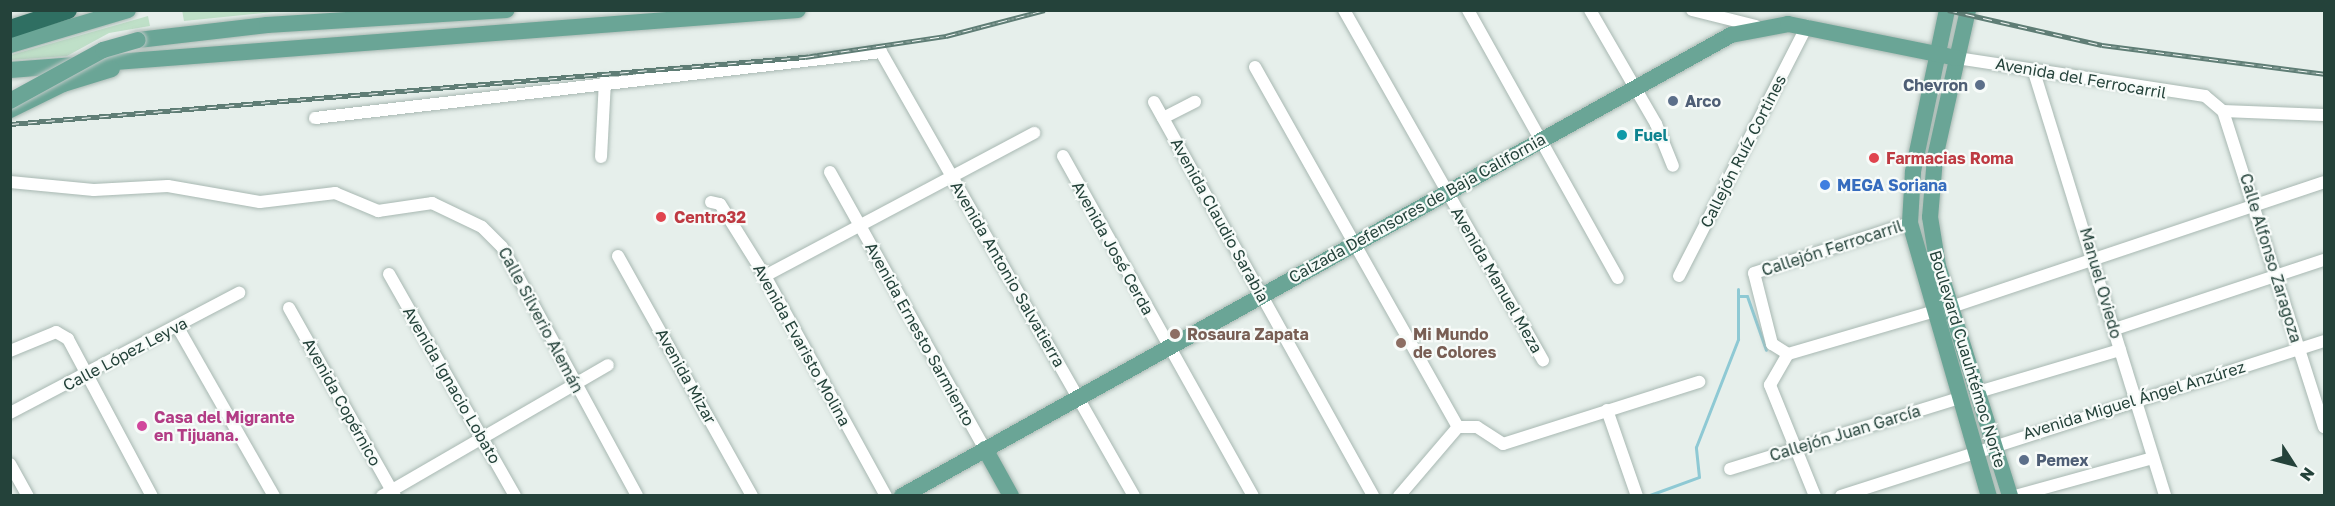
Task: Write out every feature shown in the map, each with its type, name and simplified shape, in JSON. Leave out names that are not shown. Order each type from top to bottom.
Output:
[{"type":"highway","points":[[10,29],[68,10]]},
{"type":"main road","points":[[10,45],[128,10]]},
{"type":"main road","points":[[10,101],[103,50],[138,40],[444,12],[507,10]]},
{"type":"main road","points":[[582,26],[619,10]]},
{"type":"main road","points":[[10,70],[141,62],[798,10]]},
{"type":"main road","name":"Boulevard Cuauhtémoc Norte","points":[[1947,10],[1913,172],[1910,223],[1932,312],[1989,495]]},
{"type":"main road","name":"Boulevard Cuauhtémoc Norte","points":[[1968,10],[1929,199],[1933,245],[2010,495]]},
{"type":"main road","name":"Calzada Defensores de Baja California","points":[[902,495],[1635,87],[1756,26],[1807,26],[1957,58]]},
{"type":"main road","points":[[10,110],[76,79],[141,62]]},
{"type":"main road","name":"Avenida Ernesto Sarmiento","points":[[985,449],[1011,495]]},
{"type":"street","name":"Avenida Manuel Meza","points":[[1344,10],[1544,361]]},
{"type":"street","points":[[1468,10],[1618,278]]},
{"type":"street","points":[[1590,10],[1635,87],[1673,166]]},
{"type":"street","points":[[1692,10],[1756,26]]},
{"type":"street","name":"Callejón Ruíz Cortines","points":[[1679,276],[1807,26]]},
{"type":"street","name":"Avenida Antonio Salvatierra","points":[[605,81],[883,54],[1134,495]]},
{"type":"street","name":"Avenida del Ferrocarril","points":[[1957,58],[2034,72],[2205,96],[2223,111]]},
{"type":"street","points":[[1255,67],[1458,427]]},
{"type":"street","name":"Manuel Oviedo","points":[[2034,72],[2094,257],[2165,495]]},
{"type":"street","points":[[315,118],[400,105],[484,102],[605,81],[601,158]]},
{"type":"street","name":"Avenida Claudio Sarabia","points":[[1154,102],[1373,495]]},
{"type":"street","points":[[1163,118],[1195,102]]},
{"type":"street","points":[[2223,111],[2325,115]]},
{"type":"street","name":"Calle Alfonso Zaragoza","points":[[2223,111],[2255,204],[2325,427]]},
{"type":"street","points":[[765,276],[858,225],[954,179],[1034,133]]},
{"type":"street","name":"Avenida José Cerda","points":[[1063,156],[1253,495]]},
{"type":"street","name":"Avenida Ernesto Sarmiento","points":[[830,172],[985,449]]},
{"type":"street","name":"Calle Silverio Alemán","points":[[10,182],[94,190],[168,186],[260,202],[334,193],[378,211],[432,203],[495,238],[637,495]]},
{"type":"street","points":[[1951,307],[2094,257],[2325,182]]},
{"type":"street","name":"Avenida Evaristo Molina","points":[[711,202],[720,204],[765,276],[886,495]]},
{"type":"street","name":"Callejón Ferrocarril","points":[[1788,354],[1772,344],[1754,273],[1910,223]]},
{"type":"street","name":"Avenida Mizar","points":[[618,256],[752,495]]},
{"type":"street","points":[[2115,329],[2325,260]]},
{"type":"street","name":"Avenida Ignacio Lobato","points":[[389,274],[515,495]]},
{"type":"street","name":"Calle López Leyva","points":[[10,413],[86,375],[238,292]]},
{"type":"street","name":"Avenida Copérnico","points":[[289,308],[389,494]]},
{"type":"street","points":[[1815,495],[1770,385],[1788,354],[1932,312]]},
{"type":"street","points":[[177,326],[274,495]]},
{"type":"street","points":[[10,351],[63,334],[152,495]]},
{"type":"street","name":"Avenida Miguel Ángel Anzúrez","points":[[1841,495],[1994,444],[2325,341]]},
{"type":"street","points":[[1978,393],[2120,350]]},
{"type":"street","points":[[389,494],[608,365]]},
{"type":"street","points":[[1399,495],[1458,427],[1476,427],[1503,444],[1699,382]]},
{"type":"street","name":"Callejón Juan García","points":[[1730,469],[1959,398]]},
{"type":"street","points":[[1607,410],[1634,493]]},
{"type":"street","points":[[2015,495],[2153,458]]},
{"type":"street","points":[[10,464],[28,495]]},
{"type":"green space","points":[[182,10],[283,10],[283,11],[184,21]]},
{"type":"green space","points":[[148,16],[150,26],[109,33],[67,56],[11,60],[11,55]]},
{"type":"waterway","points":[[1647,496],[1699,477],[1696,447],[1738,339],[1738,289]]},
{"type":"waterway","points":[[1738,296],[1747,296],[1766,350]]},
{"type":"railway","points":[[10,124],[805,57],[946,36],[1045,10]]},
{"type":"railway","points":[[1948,10],[2102,45],[2324,74]]},
{"type":"place","name":"Chevron","points":[[1980,85]]},
{"type":"place","name":"Arco","points":[[1673,101]]},
{"type":"place","name":"Fuel","points":[[1622,135]]},
{"type":"place","name":"Farmacias Roma","points":[[1874,158]]},
{"type":"place","name":"MEGA Soriana","points":[[1825,185]]},
{"type":"place","name":"Centro32","points":[[661,217]]},
{"type":"place","name":"Rosaura Zapata","points":[[1175,334]]},
{"type":"place","name":"Mi Mundo de Colores","points":[[1401,343]]},
{"type":"place","name":"Casa del Migrante en Tijuana.","points":[[142,426]]},
{"type":"place","name":"Pemex","points":[[2024,460]]}]
